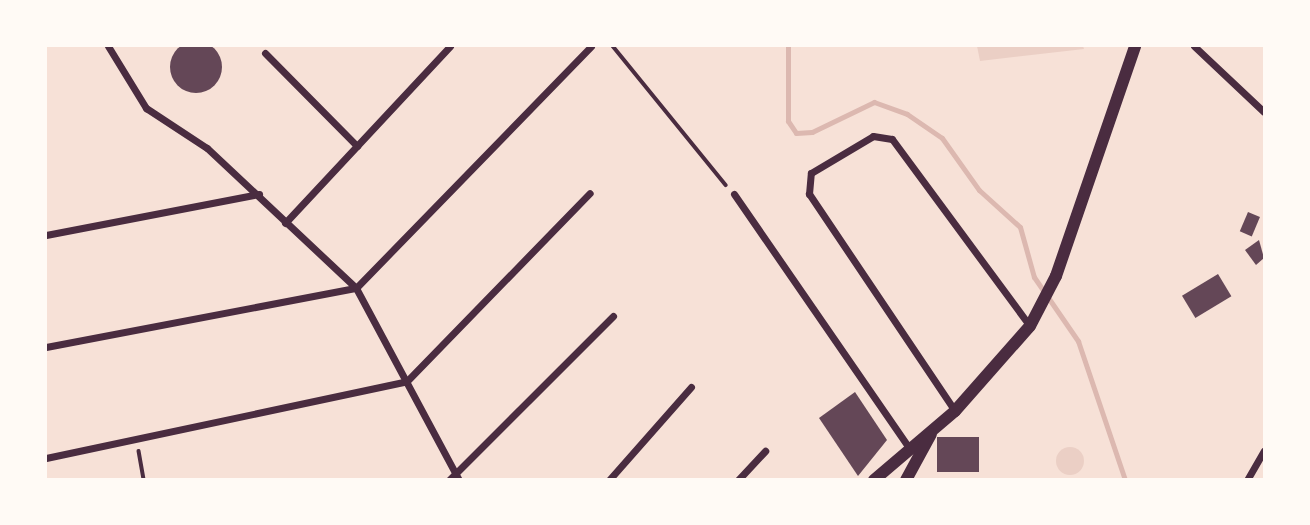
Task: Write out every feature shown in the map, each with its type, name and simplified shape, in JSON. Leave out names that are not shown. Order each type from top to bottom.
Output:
[{"type":"street","points":[[108,46],[146,108],[207,148],[356,288],[407,381],[455,479],[613,316]]},
{"type":"street","points":[[285,223],[450,46]]},
{"type":"street","points":[[46,347],[356,288],[592,46]]},
{"type":"street","points":[[874,480],[914,453],[1030,326],[1056,276],[1135,46]]},
{"type":"street","points":[[1194,46],[1265,112]]},
{"type":"street","points":[[265,53],[357,146]]},
{"type":"street","points":[[955,411],[809,194],[811,173],[873,136],[892,139],[1030,326]]},
{"type":"street","points":[[46,235],[259,194]]},
{"type":"street","points":[[46,458],[407,381],[590,194]]},
{"type":"street","points":[[734,194],[914,453]]},
{"type":"street","points":[[609,480],[691,387]]},
{"type":"street","points":[[738,480],[765,450]]},
{"type":"street","points":[[1247,480],[1265,450]]},
{"type":"street","points":[[906,480],[914,453]]},
{"type":"path","points":[[613,46],[734,194]]},
{"type":"path","points":[[136,438],[144,480]]},
{"type":"shaded area","points":[[977,46],[1083,46],[1084,49],[980,61]]},
{"type":"shaded area","points":[[1070,447],[1080,451],[1084,461],[1080,471],[1070,475],[1060,471],[1056,461],[1060,451]]},
{"type":"building","points":[[196,41],[215,48],[222,67],[215,86],[196,93],[177,86],[170,67],[177,48]]},
{"type":"building","points":[[1248,212],[1260,217],[1252,236],[1240,231]]},
{"type":"building","points":[[1259,240],[1264,258],[1256,265],[1245,250]]},
{"type":"building","points":[[1218,274],[1231,296],[1195,318],[1182,296]]},
{"type":"building","points":[[855,392],[887,440],[858,476],[819,418]]},
{"type":"building","points":[[937,437],[979,437],[979,472],[937,472]]},
{"type":"waterway","points":[[788,46],[788,121],[796,133],[812,132],[874,102],[907,114],[942,138],[979,190],[1020,227],[1034,277],[1078,341],[1125,480]]}]
